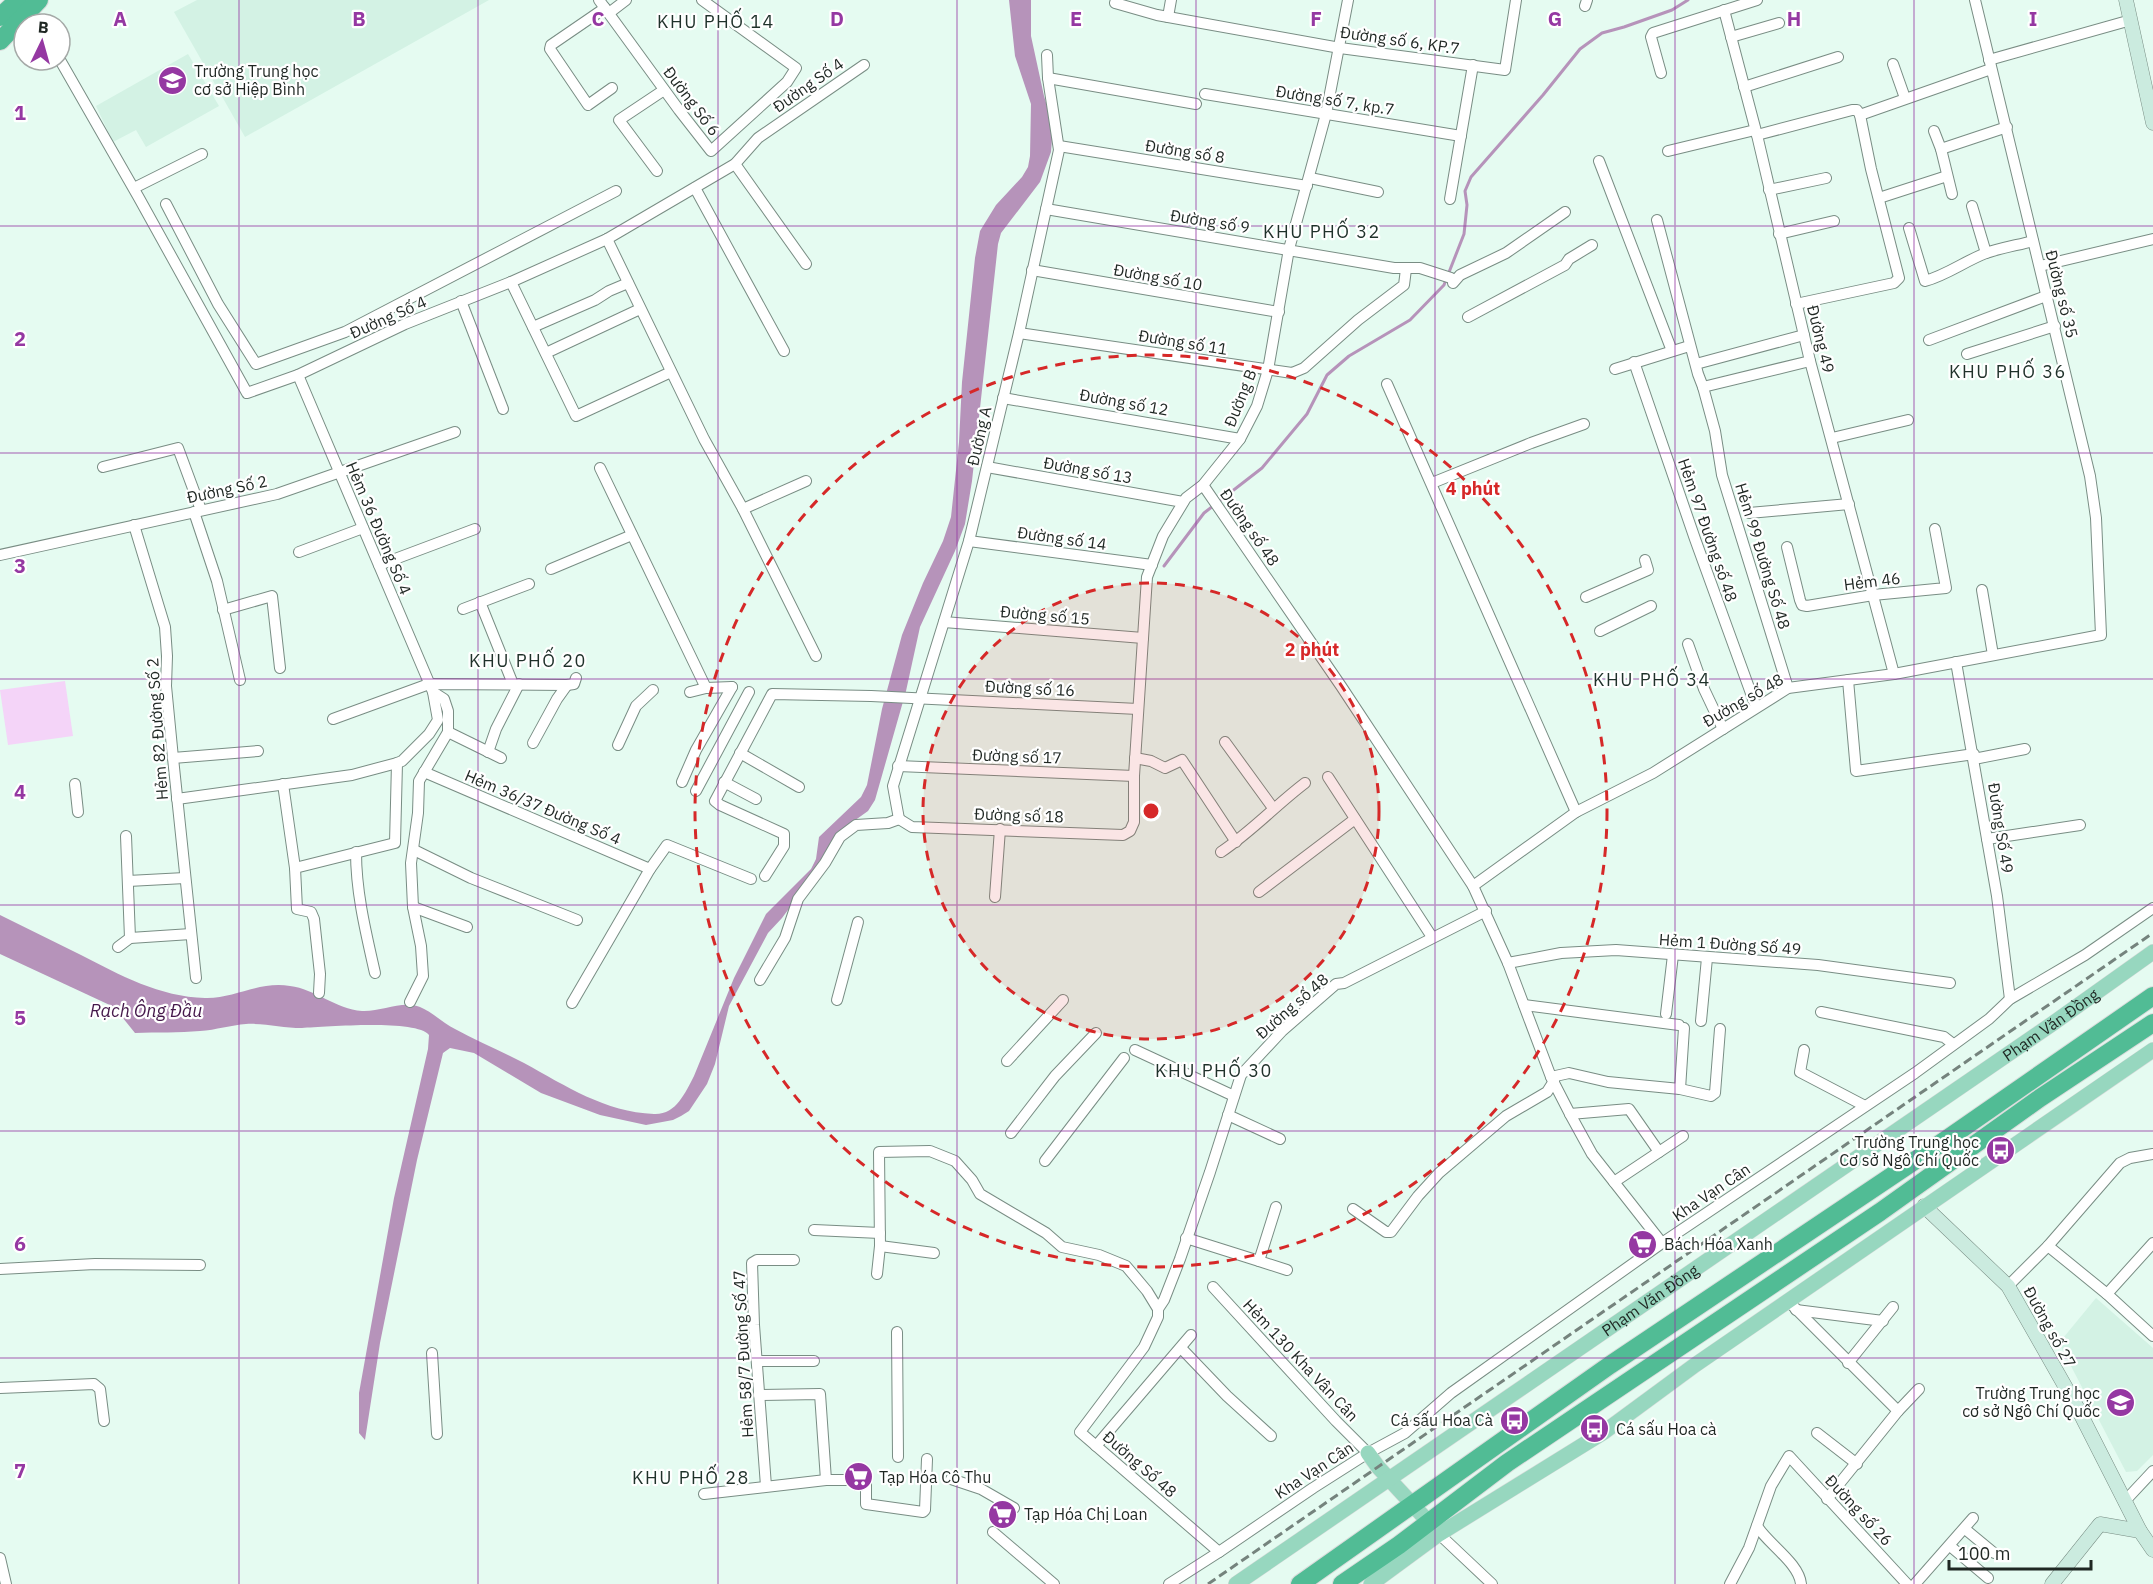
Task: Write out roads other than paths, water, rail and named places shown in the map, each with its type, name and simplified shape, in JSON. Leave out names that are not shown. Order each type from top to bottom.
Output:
[{"type":"highway","points":[[0,17],[31,7]]},
{"type":"highway","points":[[0,41],[31,7]]},
{"type":"highway","name":"Phạm Văn Đồng","points":[[1300,1584],[1610,1365],[1947,1139],[2153,996]]},
{"type":"highway","points":[[1342,1584],[1399,1545],[1434,1528],[1507,1463],[1880,1212],[2030,1105],[2153,1023]]},
{"type":"main road","name":"Phạm Văn Đồng","points":[[1236,1584],[2052,1024],[2153,952]]},
{"type":"main road","points":[[1371,1584],[1434,1528],[1604,1432],[1695,1365],[1793,1306],[1924,1206],[2153,1050]]},
{"type":"main road","points":[[1368,1453],[1434,1528]]},
{"type":"street","points":[[612,88],[588,105],[550,49],[551,45],[604,7],[626,0]]},
{"type":"street","name":"Đường Số 6","points":[[604,7],[711,151],[787,82],[796,72],[796,67],[702,0]]},
{"type":"street","points":[[1168,17],[1171,0]]},
{"type":"street","name":"Đường B","points":[[1134,822],[1134,776],[1147,577],[1163,536],[1183,502],[1203,485],[1240,439],[1257,406],[1268,370],[1289,249],[1326,114],[1348,0]]},
{"type":"street","name":"Đường số 6, KP.7","points":[[1116,2],[1168,17],[1340,48],[1505,70],[1516,0]]},
{"type":"street","points":[[1661,73],[1651,37],[1653,33],[1757,0]]},
{"type":"street","name":"Đường số 35","points":[[1975,0],[2055,326],[2091,487],[2096,518],[2102,635]]},
{"type":"street","points":[[2126,0],[2149,80],[2153,123]]},
{"type":"street","name":"Đường 49","points":[[1724,10],[1756,132],[1810,360],[1894,674]]},
{"type":"street","points":[[1860,115],[1990,64],[2131,20]]},
{"type":"street","points":[[1731,37],[1779,23]]},
{"type":"street","name":"Đường A","points":[[899,819],[893,786],[969,541],[1019,333],[1059,146],[1048,78],[1047,54]]},
{"type":"street","points":[[1744,87],[1838,57]]},
{"type":"street","points":[[1893,64],[1905,98]]},
{"type":"street","name":"Đường Số 4","points":[[67,72],[247,393],[298,375],[405,324],[511,282],[607,239],[735,164],[758,138],[864,65]]},
{"type":"street","points":[[1450,199],[1473,65]]},
{"type":"street","points":[[1048,78],[1197,104]]},
{"type":"street","points":[[657,171],[619,120],[664,90]]},
{"type":"street","name":"Đường số 7, kp.7","points":[[1205,94],[1461,136]]},
{"type":"street","points":[[1668,151],[1857,110],[1898,280],[1894,283],[1796,304]]},
{"type":"street","points":[[1941,148],[2007,127]]},
{"type":"street","points":[[1934,131],[1941,148],[1952,194]]},
{"type":"street","name":"Đường số 8","points":[[1059,146],[1378,192]]},
{"type":"street","points":[[134,188],[202,154]]},
{"type":"street","points":[[1599,161],[1672,351]]},
{"type":"street","points":[[735,164],[806,264]]},
{"type":"street","points":[[1879,198],[1947,176]]},
{"type":"street","points":[[1769,189],[1826,178]]},
{"type":"street","points":[[695,188],[784,351]]},
{"type":"street","points":[[166,204],[218,304],[256,364],[345,332],[616,191]]},
{"type":"street","points":[[1972,206],[1986,253]]},
{"type":"street","name":"Đường số 9","points":[[1046,209],[1406,269],[1420,268],[1452,281],[1506,253],[1565,212]]},
{"type":"street","name":"Hẻm 99 Đường Số 48","points":[[1657,220],[1715,431],[1722,475],[1788,688]]},
{"type":"street","points":[[1779,234],[1834,221]]},
{"type":"street","points":[[1909,228],[1925,281],[1941,276],[1986,253],[2033,241]]},
{"type":"street","points":[[607,239],[670,372],[816,656]]},
{"type":"street","points":[[2040,266],[2153,239]]},
{"type":"street","points":[[1468,317],[1565,265],[1569,259],[1592,245]]},
{"type":"street","name":"Đường số 11","points":[[1019,333],[1292,373],[1304,368],[1341,334],[1404,285],[1406,269]]},
{"type":"street","name":"Đường số 10","points":[[1032,270],[1278,312]]},
{"type":"street","points":[[511,282],[576,416],[670,372]]},
{"type":"street","points":[[533,327],[628,283]]},
{"type":"street","points":[[1929,340],[2046,296]]},
{"type":"street","points":[[461,301],[502,409]]},
{"type":"street","points":[[201,310],[218,304]]},
{"type":"street","points":[[546,353],[640,309]]},
{"type":"street","points":[[1967,354],[2055,326]]},
{"type":"street","points":[[1696,364],[1804,335]]},
{"type":"street","points":[[1615,369],[1686,347]]},
{"type":"street","points":[[1703,387],[1810,360]]},
{"type":"street","name":"Hẻm 97 Đường số 48","points":[[1634,362],[1756,707]]},
{"type":"street","name":"Hẻm 36 Đường Số 4","points":[[298,375],[431,688],[438,720],[429,734],[402,761],[397,763]]},
{"type":"street","points":[[1387,384],[1576,812]]},
{"type":"street","name":"Đường số 12","points":[[1003,398],[1240,439]]},
{"type":"street","points":[[1832,438],[1908,420]]},
{"type":"street","points":[[1432,483],[1584,424]]},
{"type":"street","name":"Đường Số 2","points":[[0,555],[277,494],[455,432]]},
{"type":"street","points":[[103,467],[178,448],[217,581],[240,680]]},
{"type":"street","name":"Đường số 13","points":[[987,467],[1183,502]]},
{"type":"street","points":[[600,468],[706,688]]},
{"type":"street","points":[[742,509],[806,482]]},
{"type":"street","name":"Đường số 48","points":[[1203,485],[1344,690],[1473,886],[1486,911],[1553,1079],[1570,1114],[1592,1154],[1662,1243]]},
{"type":"street","points":[[1749,513],[1849,504]]},
{"type":"street","name":"Hẻm 82 Đường Số 2","points":[[134,525],[165,627],[166,686],[196,978]]},
{"type":"street","points":[[299,552],[363,528]]},
{"type":"street","points":[[379,565],[475,529]]},
{"type":"street","name":"Hẻm 46","points":[[1787,547],[1802,605],[1807,606],[1873,595],[1946,588],[1935,529]]},
{"type":"street","points":[[551,569],[632,535]]},
{"type":"street","name":"Đường số 14","points":[[969,541],[1152,566]]},
{"type":"street","points":[[1587,597],[1648,570],[1645,560]]},
{"type":"street","points":[[463,609],[529,584]]},
{"type":"street","points":[[1982,590],[1993,655]]},
{"type":"street","points":[[223,610],[272,596],[280,669]]},
{"type":"street","points":[[480,602],[516,684],[495,729],[488,752]]},
{"type":"street","points":[[1600,631],[1651,606]]},
{"type":"street","name":"Đường số 15","points":[[944,622],[1143,638]]},
{"type":"street","name":"Đường số 48","points":[[1473,886],[1576,812],[1653,773],[1788,688],[1894,674],[2102,635]]},
{"type":"street","points":[[1688,644],[1704,689],[1723,729]]},
{"type":"street","name":"Đường Số 49","points":[[1956,662],[1974,757],[2010,999]]},
{"type":"street","points":[[1848,680],[1856,771],[2025,749]]},
{"type":"street","points":[[333,719],[431,688],[572,681],[557,699],[532,743]]},
{"type":"street","points":[[682,782],[696,750],[732,687],[706,688],[690,692]]},
{"type":"street","name":"Hẻm 36 Đường Số 4","points":[[431,688],[444,699],[448,711],[448,732]]},
{"type":"street","points":[[618,745],[636,706],[653,690]]},
{"type":"street","points":[[696,791],[749,692]]},
{"type":"street","name":"Đường số 16","points":[[740,753],[772,694],[909,697],[1138,709]]},
{"type":"street","points":[[410,1002],[423,976],[421,946],[413,907],[411,863],[419,781],[448,732],[501,758]]},
{"type":"street","points":[[1225,742],[1273,808]]},
{"type":"street","points":[[173,759],[258,751]]},
{"type":"street","points":[[765,876],[784,846],[784,834],[715,801],[740,753],[800,787]]},
{"type":"street","points":[[1135,758],[1151,761],[1165,768],[1182,760],[1236,842]]},
{"type":"street","points":[[177,799],[352,775],[397,763],[394,843],[295,868]]},
{"type":"street","name":"Đường số 17","points":[[898,766],[1134,776]]},
{"type":"street","name":"Hẻm 36/37 Đường Số 4","points":[[424,772],[650,869]]},
{"type":"street","points":[[1328,777],[1432,937]]},
{"type":"street","points":[[724,782],[756,799]]},
{"type":"street","points":[[1221,852],[1305,783]]},
{"type":"street","points":[[75,784],[78,812]]},
{"type":"street","points":[[283,784],[295,868],[297,909],[311,912],[314,919],[320,974],[319,993]]},
{"type":"street","points":[[760,980],[785,938],[798,899],[825,863],[840,837],[856,825],[888,824],[899,819]]},
{"type":"street","name":"Đường số 18","points":[[899,819],[912,827],[1123,835],[1130,831],[1134,822]]},
{"type":"street","points":[[1259,892],[1355,819]]},
{"type":"street","points":[[1987,839],[2080,825]]},
{"type":"street","points":[[995,897],[1000,829]]},
{"type":"street","points":[[126,836],[130,938]]},
{"type":"street","points":[[572,1003],[650,869],[668,845],[751,879]]},
{"type":"street","points":[[414,850],[471,878],[577,920]]},
{"type":"street","points":[[356,852],[360,903],[375,973]]},
{"type":"street","points":[[128,881],[185,878]]},
{"type":"street","points":[[413,907],[466,927]]},
{"type":"street","name":"Kha Vạn Cân","points":[[1169,1584],[1313,1488],[1368,1453],[1405,1433],[1450,1393],[1662,1243],[1865,1106],[1989,1019],[2010,999],[2085,955],[2153,908]]},
{"type":"street","name":"Đường số 48","points":[[1161,1305],[1180,1259],[1241,1075],[1281,1031],[1336,984],[1344,983],[1486,911]]},
{"type":"street","points":[[837,1000],[858,922]]},
{"type":"street","points":[[118,947],[130,938],[191,934]]},
{"type":"street","name":"Hẻm 1 Đường Số 49","points":[[1508,963],[1561,953],[1616,950],[1818,965],[1950,983]]},
{"type":"street","points":[[1666,1014],[1673,955]]},
{"type":"street","points":[[1701,1021],[1707,958]]},
{"type":"street","points":[[1007,1061],[1063,1000]]},
{"type":"street","points":[[1524,1005],[1682,1027],[1680,1089]]},
{"type":"street","points":[[1821,1012],[1944,1038],[1953,1044]]},
{"type":"street","points":[[1353,1209],[1386,1232],[1391,1232],[1418,1196],[1448,1166],[1506,1116],[1547,1092],[1553,1079],[1569,1072],[1608,1082],[1680,1089],[1711,1096],[1715,1093],[1720,1029]]},
{"type":"street","points":[[1011,1133],[1055,1076],[1096,1033]]},
{"type":"street","points":[[1135,1050],[1234,1095]]},
{"type":"street","points":[[1804,1050],[1800,1072],[1865,1106]]},
{"type":"street","points":[[1045,1161],[1124,1058]]},
{"type":"street","points":[[1570,1114],[1629,1109],[1659,1152]]},
{"type":"street","points":[[1228,1115],[1280,1139]]},
{"type":"street","points":[[1614,1182],[1683,1136]]},
{"type":"street","points":[[877,1274],[880,1246],[879,1152],[930,1150],[955,1161],[972,1180],[980,1194],[1046,1233],[1062,1247],[1099,1255],[1126,1266],[1161,1305]]},
{"type":"street","points":[[2008,1286],[2048,1246],[2120,1163],[2130,1158],[2153,1154]]},
{"type":"street","name":"Đường số 27","points":[[1924,1206],[2008,1286],[2078,1409],[2124,1502],[2153,1550]]},
{"type":"street","points":[[1258,1262],[1276,1207]]},
{"type":"street","points":[[814,1230],[880,1233]]},
{"type":"street","points":[[1186,1238],[1287,1270]]},
{"type":"street","points":[[2107,1294],[2153,1243]]},
{"type":"street","points":[[880,1246],[934,1253]]},
{"type":"street","points":[[2048,1246],[2107,1294],[2153,1336]]},
{"type":"street","name":"Hẻm 58/7 Đường Số 47","points":[[766,1486],[752,1263],[757,1260],[794,1260]]},
{"type":"street","points":[[0,1269],[95,1264],[200,1265]]},
{"type":"street","name":"Hẻm 130 Kha Vân Cân","points":[[1213,1287],[1368,1453]]},
{"type":"street","name":"Đường Số 48","points":[[1161,1305],[1144,1347],[1080,1432],[1219,1552]]},
{"type":"street","points":[[1793,1306],[1883,1321]]},
{"type":"street","points":[[1793,1306],[1898,1411]]},
{"type":"street","points":[[1848,1363],[1893,1307]]},
{"type":"street","points":[[897,1332],[898,1457]]},
{"type":"street","points":[[1096,1446],[1191,1335]]},
{"type":"street","points":[[1181,1348],[1227,1396],[1271,1436]]},
{"type":"street","points":[[432,1353],[436,1434]]},
{"type":"street","points":[[758,1361],[814,1361]]},
{"type":"street","points":[[0,1388],[94,1384],[100,1389],[104,1421]]},
{"type":"street","points":[[1827,1499],[1898,1411],[1919,1389]]},
{"type":"street","points":[[759,1395],[820,1394],[826,1480]]},
{"type":"street","points":[[1817,1433],[1857,1464]]},
{"type":"street","name":"Đường số 26","points":[[1757,1526],[1771,1486],[1789,1456],[1907,1584]]},
{"type":"street","points":[[704,1494],[826,1480],[866,1480],[866,1504],[923,1512],[925,1510],[927,1459]]},
{"type":"street","points":[[2124,1502],[2153,1471]]},
{"type":"street","points":[[951,1479],[981,1489],[1014,1508]]},
{"type":"street","points":[[1915,1584],[1973,1518]]},
{"type":"street","points":[[2052,1584],[2100,1524],[2140,1531]]},
{"type":"street","points":[[1730,1584],[1749,1548],[1757,1526]]},
{"type":"street","points":[[1757,1526],[1764,1537],[1784,1556],[1800,1578],[1801,1584]]},
{"type":"street","points":[[1434,1528],[1492,1584]]},
{"type":"street","points":[[1965,1529],[1994,1552]]},
{"type":"street","points":[[993,1532],[1054,1584]]},
{"type":"street","points":[[1950,1546],[1988,1578]]},
{"type":"street","points":[[0,1558],[6,1584]]},
{"type":"water","name":"Rạch Ông Đầu","points":[[1009,0],[1031,0],[1031,36],[1053,126],[1051,152],[1040,182],[1001,233],[998,244],[972,481],[965,524],[920,627],[906,691],[875,800],[868,811],[854,821],[782,918],[768,933],[729,1006],[715,1064],[707,1084],[689,1111],[681,1116],[673,1120],[646,1125],[600,1115],[541,1093],[474,1053],[450,1048],[443,1053],[417,1160],[380,1343],[365,1440],[359,1433],[359,1393],[394,1198],[428,1049],[429,1035],[421,1030],[389,1025],[302,1028],[253,1024],[192,1032],[135,1033],[114,1007],[0,954],[0,915],[110,970],[141,984],[172,994],[216,998],[278,985],[299,988],[343,1007],[362,1011],[413,1005],[424,1009],[451,1027],[602,1103],[654,1114],[674,1107],[694,1076],[734,978],[766,914],[811,869],[816,859],[819,837],[861,797],[867,785],[882,709],[902,635],[943,541],[951,517],[959,442],[962,382],[980,231],[996,205],[1022,177],[1028,167],[1030,156],[1031,104],[1015,56]]},
{"type":"waterway","points":[[1164,566],[1204,513],[1262,468],[1307,414],[1327,375],[1349,356],[1410,320],[1444,285],[1464,234],[1467,205],[1465,191],[1471,177],[1580,49],[1602,33],[1672,10],[1688,0]]},
{"type":"railway","points":[[1208,1584],[2153,933]]},
{"type":"place","name":"Trường Trung học cơ sở Hiệp Bình","points":[[173,80]]},
{"type":"place","name":"Trường Trung học Cơ sở Ngô Chí Quốc","points":[[2000,1151]]},
{"type":"place","name":"Bách Hóa Xanh","points":[[1643,1244]]},
{"type":"place","name":"Trường Trung học cơ sở Ngô Chí Quốc","points":[[2121,1402]]},
{"type":"place","name":"Cá sấu Hoa Cà","points":[[1514,1420]]},
{"type":"place","name":"Cá sấu Hoa cà","points":[[1595,1429]]},
{"type":"place","name":"Tạp Hóa Cô Thu","points":[[858,1477]]},
{"type":"place","name":"Tạp Hóa Chị Loan","points":[[1003,1514]]},
{"type":"district","name":"KHU PHỐ 14","points":[[716,21]]},
{"type":"district","name":"KHU PHỐ 32","points":[[1322,231]]},
{"type":"district","name":"KHU PHỐ 36","points":[[2008,371]]},
{"type":"district","name":"KHU PHỐ 20","points":[[528,660]]},
{"type":"district","name":"KHU PHỐ 34","points":[[1652,679]]},
{"type":"district","name":"KHU PHỐ 30","points":[[1214,1070]]},
{"type":"district","name":"KHU PHỐ 28","points":[[691,1477]]}]
